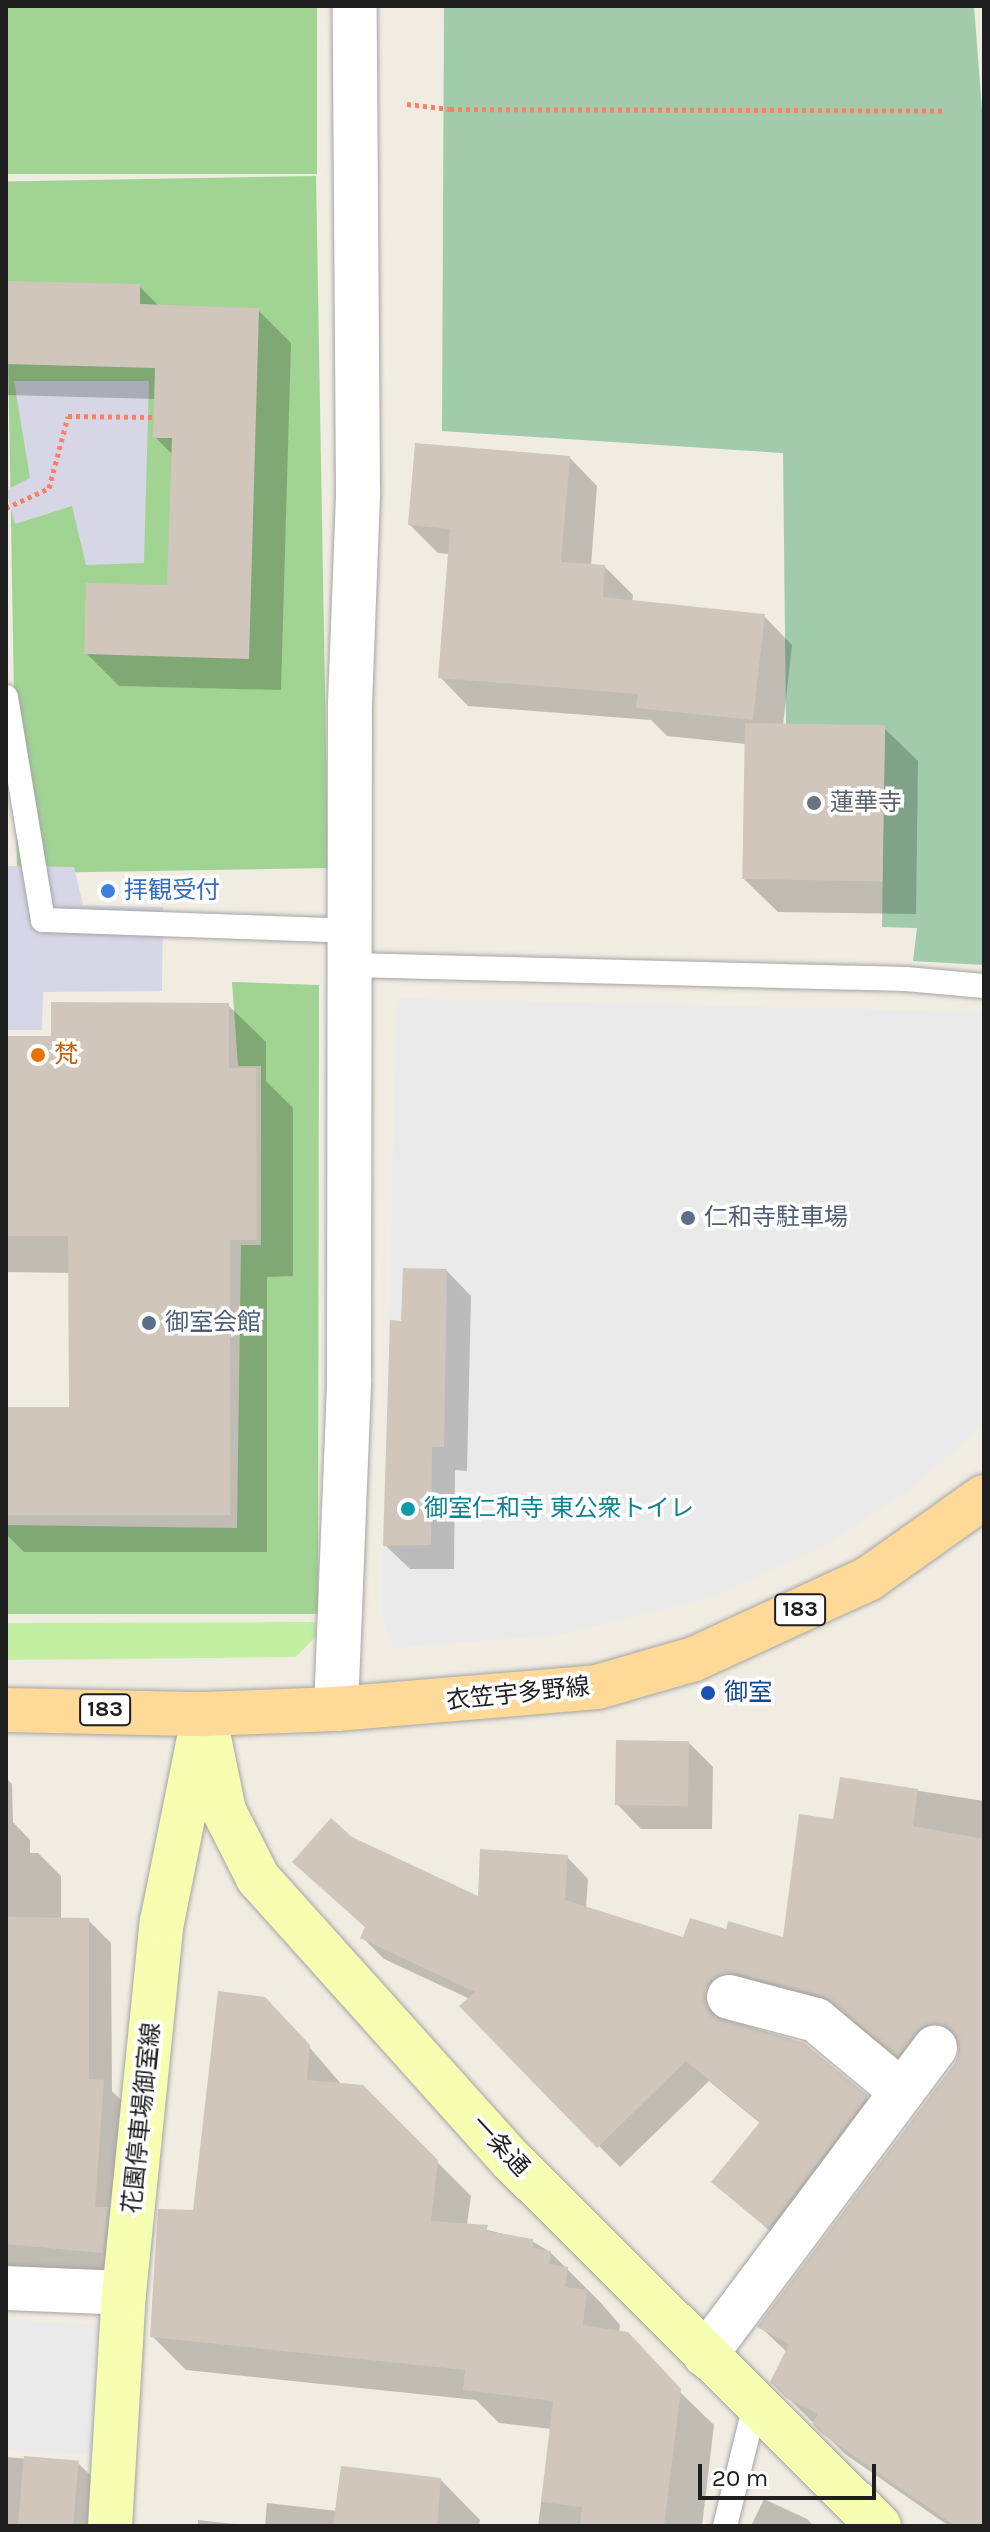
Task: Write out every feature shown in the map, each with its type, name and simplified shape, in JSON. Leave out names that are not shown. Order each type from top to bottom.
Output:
[{"type":"main road","name":"衣笠宇多野線","points":[[6,1710],[204,1714],[336,1709],[597,1687],[694,1659],[868,1579],[984,1497]]},
{"type":"main road","name":"花園停車場御室線","points":[[110,2526],[124,2293],[162,1922],[204,1714]]},
{"type":"main road","name":"一条通","points":[[204,1714],[224,1811],[258,1878],[513,2162],[879,2526]]},
{"type":"street","points":[[336,1709],[349,1379],[350,704],[358,491],[355,6]]},
{"type":"street","points":[[729,1997],[816,2020],[902,2092]]},
{"type":"street","points":[[705,2355],[935,2048]]},
{"type":"street","points":[[6,2288],[124,2293]]},
{"type":"lane","points":[[6,697],[15,811],[43,920],[352,948],[984,986]]},
{"type":"lane","points":[[725,2526],[755,2405]]},
{"type":"path","points":[[450,109],[944,111]]},
{"type":"path","points":[[6,508],[49,488],[68,416],[152,417]]},
{"type":"green space","points":[[6,6],[317,6],[317,174],[6,174]]},
{"type":"green space","points":[[444,6],[974,6],[984,135],[984,965],[913,961],[917,928],[882,927],[885,726],[786,724],[783,453],[442,431]]},
{"type":"green space","points":[[316,176],[328,868],[17,873],[6,181]]},
{"type":"green space","points":[[232,982],[319,985],[318,1614],[6,1614],[6,1525],[237,1528],[241,1245],[261,1245],[261,1066],[238,1066]]},
{"type":"green space","points":[[316,1622],[317,1635],[296,1657],[6,1660],[6,1623]]},
{"type":"shaded area","points":[[14,381],[149,381],[144,563],[86,565],[72,506],[15,524],[6,490],[30,478]]},
{"type":"shaded area","points":[[6,866],[74,867],[83,905],[163,907],[162,991],[43,992],[42,1030],[6,1030]]},
{"type":"shaded area","name":"仁和寺駐車場","points":[[397,998],[984,1012],[984,1424],[913,1488],[826,1545],[711,1598],[566,1634],[393,1648],[381,1611]]},
{"type":"shaded area","points":[[6,2320],[98,2325],[91,2455],[6,2450]]},
{"type":"building","points":[[6,281],[140,284],[140,304],[259,308],[249,659],[84,654],[86,583],[167,585],[172,438],[153,438],[155,368],[6,364]]},
{"type":"building","points":[[415,443],[570,456],[561,562],[605,565],[603,597],[765,614],[753,720],[636,708],[638,694],[438,678],[450,529],[408,525]]},
{"type":"building","name":"蓮華寺","points":[[745,723],[885,725],[882,881],[742,879]]},
{"type":"building","name":"御室会館","points":[[51,1002],[229,1003],[229,1068],[256,1068],[257,1240],[230,1240],[230,1515],[6,1515],[6,1407],[69,1407],[68,1236],[6,1236],[6,1036],[51,1036]]},
{"type":"building","points":[[403,1268],[447,1269],[444,1447],[432,1447],[431,1545],[383,1546],[390,1320],[401,1321]]},
{"type":"building","points":[[616,1740],[689,1741],[688,1806],[615,1805]]},
{"type":"building","points":[[840,1777],[918,1789],[913,1826],[984,1839],[984,2526],[955,2526],[821,2433],[812,2424],[818,2414],[786,2398],[770,2382],[789,2344],[757,2327],[955,2063],[960,2050],[951,2029],[924,2025],[898,2056],[823,1996],[735,1973],[711,1980],[705,2003],[712,2015],[804,2043],[868,2096],[768,2229],[711,2182],[760,2122],[686,2061],[597,2148],[459,2006],[475,1992],[360,1938],[365,1927],[292,1862],[331,1818],[352,1837],[478,1896],[480,1849],[568,1855],[565,1900],[683,1937],[690,1918],[726,1929],[728,1921],[783,1937],[799,1814],[833,1819]]},
{"type":"building","points":[[6,1917],[89,1918],[89,2079],[104,2080],[95,2207],[108,2207],[103,2253],[6,2244]]},
{"type":"building","points":[[218,1991],[265,1997],[310,2045],[307,2080],[363,2085],[438,2160],[431,2221],[488,2225],[486,2231],[533,2239],[533,2248],[551,2251],[549,2264],[568,2267],[565,2287],[587,2290],[583,2325],[628,2332],[681,2389],[664,2526],[580,2526],[582,2507],[541,2502],[553,2401],[463,2390],[465,2370],[150,2337],[158,2209],[193,2210]]},
{"type":"building","points":[[24,2456],[79,2461],[73,2526],[18,2526]]},
{"type":"building","points":[[341,2466],[441,2478],[437,2526],[333,2526]]},
{"type":"place","name":"蓮華寺","points":[[814,803]]},
{"type":"place","name":"拝観受付","points":[[108,891]]},
{"type":"place","name":"梵","points":[[38,1055]]},
{"type":"place","name":"仁和寺駐車場","points":[[688,1218]]},
{"type":"place","name":"御室会館","points":[[149,1323]]},
{"type":"place","name":"御室仁和寺 東公衆トイレ","points":[[408,1509]]},
{"type":"place","name":"御室","points":[[708,1693]]}]
